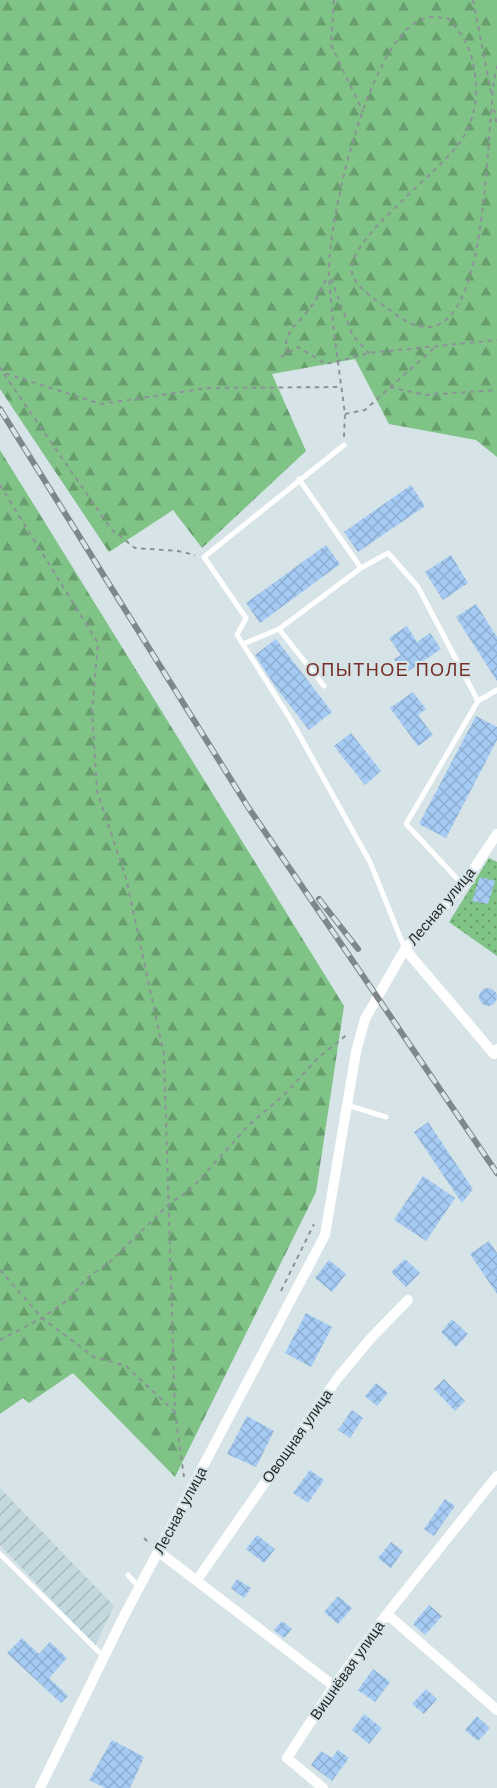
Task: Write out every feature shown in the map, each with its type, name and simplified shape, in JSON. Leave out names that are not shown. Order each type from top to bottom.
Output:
[{"type":"street","name":"Лесная улица","points":[[42,1788],[104,1657],[325,1235],[347,1105],[365,1019],[405,949],[463,885],[497,834]]},
{"type":"street","points":[[405,949],[494,1054],[497,1049]]},
{"type":"street","name":"Овощная улица","points":[[197,1580],[337,1379],[371,1338],[408,1300]]},
{"type":"street","points":[[387,1614],[496,1480]]},
{"type":"street","points":[[159,1552],[334,1686]]},
{"type":"street","name":"Вишнёвая улица","points":[[323,1788],[287,1758],[334,1686],[387,1614],[497,1710]]},
{"type":"lane","points":[[344,445],[204,557],[246,618],[237,635],[291,720],[370,862],[405,949]]},
{"type":"lane","points":[[299,479],[361,568]]},
{"type":"lane","points":[[243,644],[279,629],[361,568],[388,553],[417,586],[478,701]]},
{"type":"lane","points":[[279,629],[324,687]]},
{"type":"lane","points":[[463,885],[406,824],[478,701],[497,690]]},
{"type":"lane","points":[[347,1105],[386,1117]]},
{"type":"lane","points":[[0,1554],[104,1657]]},
{"type":"lane","points":[[128,1575],[140,1587]]},
{"type":"path","points":[[334,0],[331,45],[363,112]]},
{"type":"path","points":[[473,0],[497,126]]},
{"type":"path","points":[[344,445],[345,414],[329,274],[334,221],[355,134],[379,74],[403,34],[416,22],[429,16],[449,19],[466,39],[476,71],[476,108],[464,136],[441,166],[376,225],[352,256],[352,273],[363,289],[405,321],[423,326],[443,326],[452,320]]},
{"type":"path","points":[[482,247],[491,169],[492,101],[497,66]]},
{"type":"path","points":[[329,274],[353,336],[369,353]]},
{"type":"path","points":[[287,353],[285,344],[290,329],[310,309],[329,274]]},
{"type":"path","points":[[280,357],[298,347],[326,364],[369,353],[497,340]]},
{"type":"path","points":[[345,414],[365,410],[435,347]]},
{"type":"path","points":[[0,367],[111,530],[135,548],[178,551],[204,557]]},
{"type":"path","points":[[4,374],[101,404],[208,388],[342,387]]},
{"type":"path","points":[[390,387],[425,395],[497,390]]},
{"type":"path","points":[[0,485],[98,643],[92,711],[97,791],[126,878],[164,1055],[175,1412],[184,1478],[189,1494]]},
{"type":"path","points":[[378,999],[497,1176]]},
{"type":"path","points":[[0,1340],[42,1318],[68,1300],[86,1280],[111,1261],[168,1205],[191,1189],[250,1124],[285,1094],[318,1058],[353,1030],[351,1041]]},
{"type":"path","points":[[280,1293],[315,1223]]},
{"type":"path","points":[[0,1270],[42,1318],[94,1357],[126,1366],[175,1412]]},
{"type":"path","points":[[184,1478],[189,1467]]},
{"type":"shaded area","points":[[0,1488],[114,1606],[95,1646],[0,1545]]},
{"type":"green space","points":[[0,0],[497,0],[497,457],[476,440],[389,424],[355,359],[272,374],[306,451],[202,548],[173,510],[109,552],[0,389]]},
{"type":"green space","points":[[0,450],[344,1006],[316,1192],[175,1477],[73,1373],[29,1403],[23,1398],[0,1414]]},
{"type":"green space","points":[[489,858],[497,862],[497,956],[449,922]]},
{"type":"building","points":[[411,485],[425,506],[358,552],[344,532]]},
{"type":"building","points":[[326,545],[340,564],[260,623],[246,603]]},
{"type":"building","points":[[451,555],[468,583],[443,600],[425,572]]},
{"type":"building","points":[[476,604],[497,637],[497,681],[456,617]]},
{"type":"building","points":[[407,626],[417,642],[430,633],[441,649],[404,674],[394,659],[401,655],[389,638]]},
{"type":"building","points":[[276,639],[332,712],[309,730],[277,689],[255,655]]},
{"type":"building","points":[[413,692],[426,709],[418,715],[433,735],[418,746],[390,708]]},
{"type":"building","points":[[476,716],[497,727],[497,740],[446,838],[419,824]]},
{"type":"building","points":[[351,733],[381,771],[365,785],[334,746]]},
{"type":"building","points":[[480,877],[495,881],[488,904],[472,901]]},
{"type":"building","points":[[484,988],[492,988],[497,993],[495,1004],[484,1006],[479,1001],[479,993]]},
{"type":"building","points":[[428,1122],[473,1189],[462,1203],[414,1132]]},
{"type":"building","points":[[423,1176],[455,1198],[426,1241],[394,1220]]},
{"type":"building","points":[[489,1241],[497,1253],[497,1294],[470,1254]]},
{"type":"building","points":[[405,1259],[420,1273],[406,1287],[391,1272]]},
{"type":"building","points":[[329,1260],[346,1274],[332,1292],[315,1278]]},
{"type":"building","points":[[306,1313],[332,1327],[311,1367],[285,1353]]},
{"type":"building","points":[[452,1319],[468,1334],[456,1347],[441,1332]]},
{"type":"building","points":[[444,1379],[465,1401],[455,1411],[434,1389]]},
{"type":"building","points":[[376,1383],[388,1393],[377,1406],[365,1396]]},
{"type":"building","points":[[352,1410],[363,1418],[350,1438],[338,1430]]},
{"type":"building","points":[[247,1416],[274,1431],[256,1467],[227,1454]]},
{"type":"building","points":[[310,1470],[324,1480],[308,1503],[293,1493]]},
{"type":"building","points":[[445,1499],[455,1506],[434,1536],[424,1529]]},
{"type":"building","points":[[257,1535],[275,1549],[264,1563],[246,1549]]},
{"type":"building","points":[[391,1542],[403,1551],[391,1568],[378,1558]]},
{"type":"building","points":[[237,1579],[251,1588],[244,1598],[231,1588]]},
{"type":"building","points":[[338,1596],[352,1608],[338,1624],[324,1612]]},
{"type":"building","points":[[429,1605],[442,1616],[425,1635],[413,1624]]},
{"type":"building","points":[[282,1621],[292,1629],[284,1638],[274,1630]]},
{"type":"building","points":[[22,1638],[39,1654],[50,1642],[67,1658],[49,1678],[68,1696],[61,1703],[7,1653]]},
{"type":"building","points":[[373,1669],[390,1682],[375,1702],[358,1690]]},
{"type":"building","points":[[426,1689],[437,1699],[424,1714],[412,1704]]},
{"type":"building","points":[[364,1714],[382,1728],[369,1744],[352,1730]]},
{"type":"building","points":[[477,1716],[490,1728],[478,1741],[465,1730]]},
{"type":"building","points":[[112,1740],[144,1757],[130,1788],[105,1788],[89,1780]]},
{"type":"building","points":[[338,1750],[349,1758],[332,1781],[311,1765],[321,1751],[332,1758]]},
{"type":"railway","points":[[0,409],[248,807],[497,1173]]},
{"type":"railway","points":[[319,899],[358,949]]},
{"type":"district","name":"ОПЫТНОЕ ПОЛЕ","points":[[389,670]]}]
